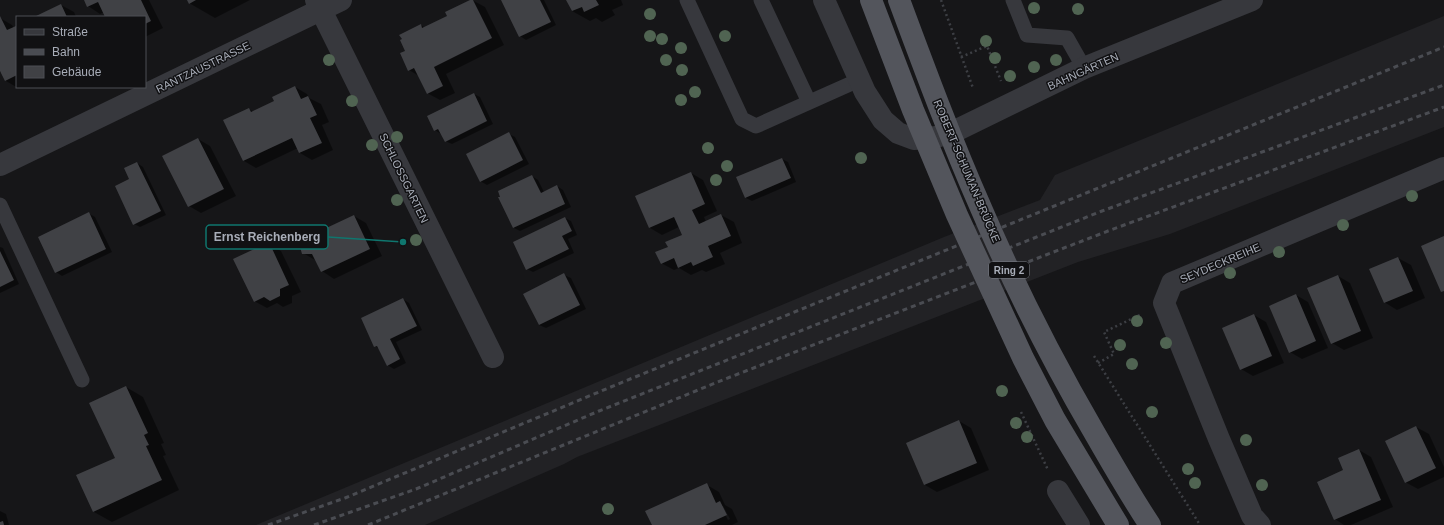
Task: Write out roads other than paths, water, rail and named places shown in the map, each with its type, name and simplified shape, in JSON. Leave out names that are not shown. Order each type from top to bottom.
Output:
[{"type":"main road","name":"Ring 2","points":[[871,0],[913,110],[957,215],[1023,358],[1055,420],[1118,525]]},
{"type":"main road","name":"ROBERT-SCHUMAN-BRÜCKE","points":[[899,0],[980,208],[1027,309],[1079,408],[1150,525]]},
{"type":"street","name":"RANTZAUSTRASSE","points":[[0,165],[318,5],[340,0]]},
{"type":"street","points":[[824,0],[859,80]]},
{"type":"street","name":"BAHNGÄRTEN","points":[[859,80],[883,120],[898,133],[914,138],[936,137],[955,131],[1084,68],[1252,0]]},
{"type":"street","name":"SCHLOSSGARTEN","points":[[318,5],[493,357]]},
{"type":"street","name":"SEYDECKREIHE","points":[[1260,525],[1252,516],[1164,303],[1172,283],[1444,168]]},
{"type":"street","points":[[1058,491],[1079,525]]},
{"type":"lane","points":[[688,0],[742,119],[756,126],[859,80]]},
{"type":"lane","points":[[761,0],[809,102]]},
{"type":"lane","points":[[1013,0],[1027,35],[1067,38],[1084,68]]},
{"type":"lane","points":[[0,205],[82,380]]},
{"type":"railway","points":[[268,525],[345,498],[618,384],[1444,47]]},
{"type":"railway","points":[[314,525],[416,489],[599,411],[1102,211],[1444,85]]},
{"type":"railway","points":[[368,525],[725,379],[1108,231],[1444,107]]},
{"type":"place","name":"Ernst Reichenberg","points":[[403,242]]}]
